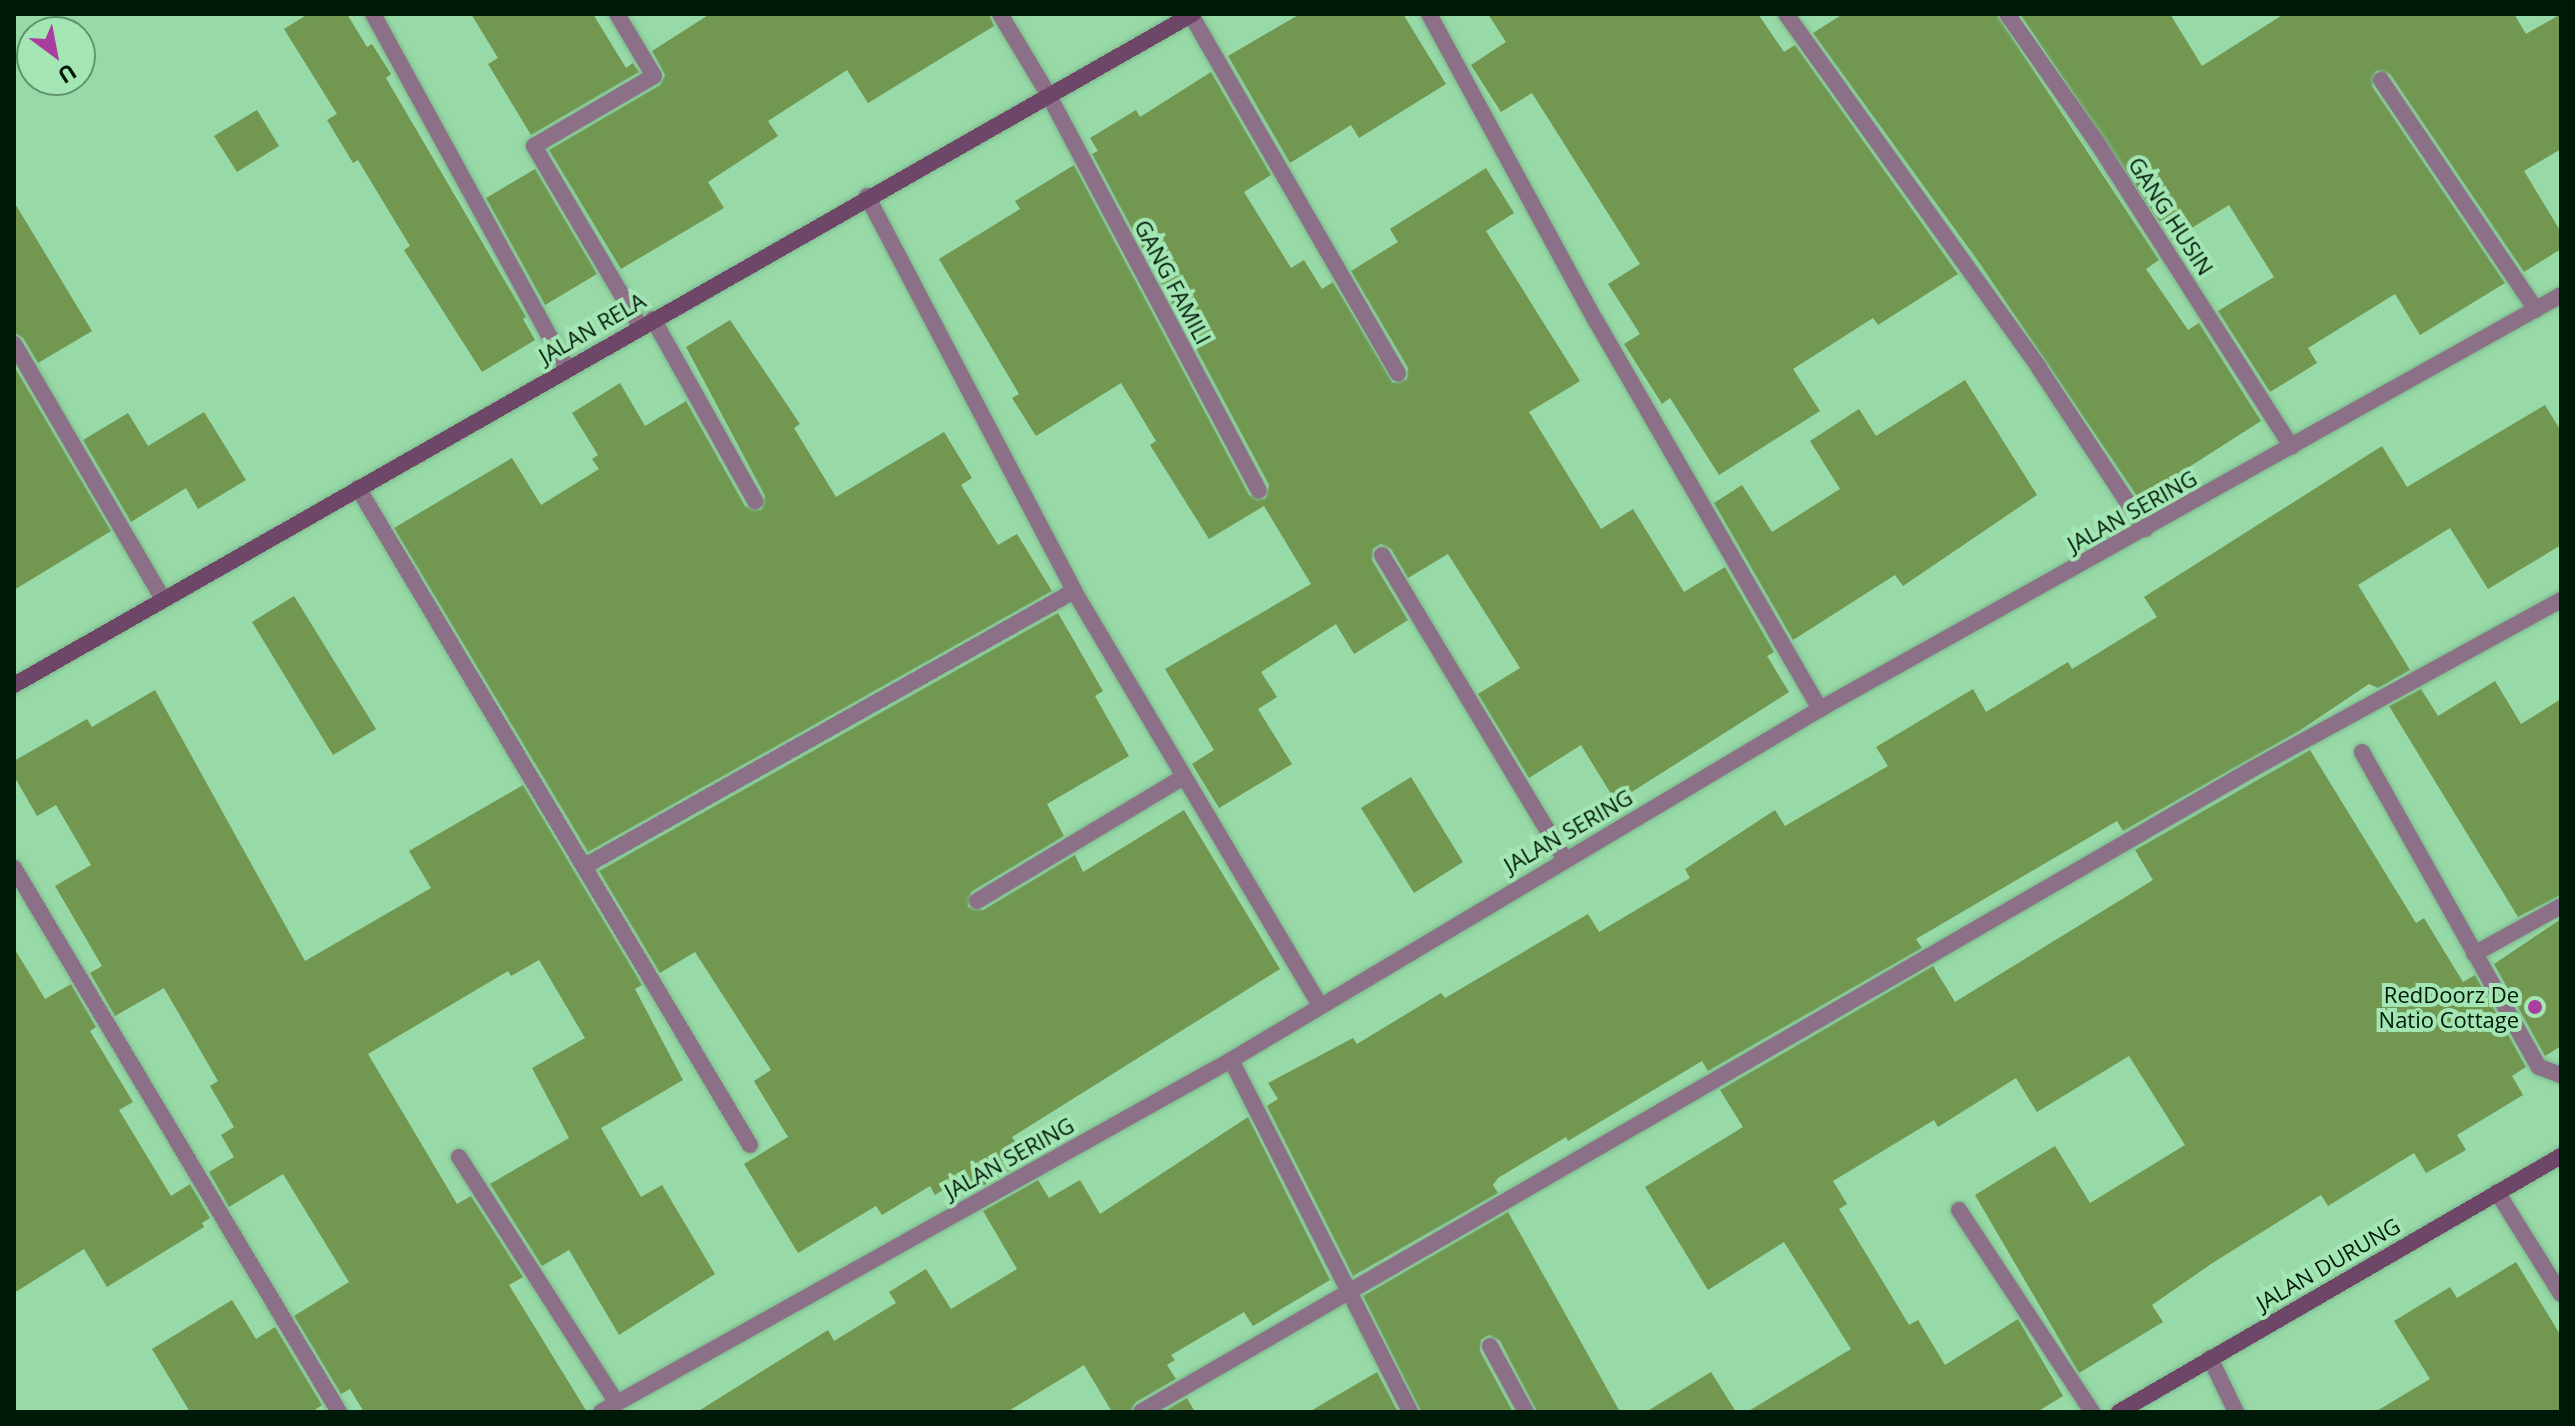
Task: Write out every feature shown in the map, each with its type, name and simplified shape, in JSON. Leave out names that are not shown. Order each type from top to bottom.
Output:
[{"type":"street","points":[[373,14],[567,368]]},
{"type":"street","points":[[617,14],[654,76],[534,146],[755,501]]},
{"type":"street","name":"GANG FAMILI","points":[[1000,14],[1048,94],[1259,490]]},
{"type":"street","points":[[1429,14],[1596,321],[1820,709]]},
{"type":"street","points":[[1786,14],[2039,368],[2145,529]]},
{"type":"street","name":"GANG HUSIN","points":[[2007,14],[2129,192],[2292,447]]},
{"type":"street","points":[[1192,15],[1398,373]]},
{"type":"street","name":"JALAN RELA","points":[[14,685],[867,196],[1192,15]]},
{"type":"street","points":[[2381,80],[2536,310]]},
{"type":"street","points":[[867,196],[1074,591],[1182,778],[1319,1004]]},
{"type":"street","name":"JALAN SERING","points":[[601,1412],[1231,1060],[1319,1004],[1820,709],[2561,295]]},
{"type":"street","points":[[14,344],[163,599]]},
{"type":"street","points":[[358,488],[750,1145]]},
{"type":"street","points":[[1382,555],[1564,858]]},
{"type":"street","points":[[585,866],[1074,591]]},
{"type":"street","points":[[1141,1412],[2240,776],[2561,600]]},
{"type":"street","points":[[2362,752],[2539,1067],[2561,1075]]},
{"type":"street","points":[[977,901],[1182,778]]},
{"type":"street","points":[[14,868],[339,1412]]},
{"type":"street","points":[[2474,954],[2561,906]]},
{"type":"street","points":[[1231,1060],[1410,1412]]},
{"type":"street","name":"JALAN DURUNG","points":[[2119,1412],[2561,1156]]},
{"type":"street","points":[[459,1157],[617,1403]]},
{"type":"street","points":[[2497,1192],[2561,1294]]},
{"type":"street","points":[[1959,1210],[2092,1412]]},
{"type":"street","points":[[1490,1346],[1526,1412]]},
{"type":"street","points":[[2210,1358],[2236,1412]]},
{"type":"building","points":[[308,14],[347,14],[367,47],[372,44],[391,74],[386,78],[526,317],[523,319],[535,340],[482,372],[404,250],[410,246],[358,160],[353,163],[327,120],[337,114],[284,29]]},
{"type":"building","points":[[471,14],[593,14],[626,68],[633,63],[639,72],[531,135],[488,64],[498,58]]},
{"type":"building","points":[[710,14],[989,14],[994,26],[868,103],[847,70],[768,121],[778,136],[708,182],[724,208],[621,269],[549,150],[660,85],[665,75],[652,51]]},
{"type":"building","points":[[1300,14],[1403,14],[1446,84],[1359,138],[1351,125],[1290,163],[1228,56]]},
{"type":"building","points":[[1488,14],[1758,14],[1784,52],[1795,45],[1958,274],[1878,325],[1873,318],[1793,369],[1820,411],[1719,475],[1670,398],[1662,404],[1624,344],[1640,334],[1608,284],[1640,264],[1532,93],[1501,112],[1471,65],[1506,42]]},
{"type":"building","points":[[1843,14],[1996,14],[2159,260],[2146,269],[2188,330],[2199,323],[2261,421],[2139,499],[1978,261],[1813,33]]},
{"type":"building","points":[[2020,14],[2170,14],[2202,66],[2284,14],[2514,14],[2526,34],[2561,14],[2561,149],[2524,171],[2561,232],[2561,249],[2524,272],[2390,74],[2376,71],[2372,86],[2505,283],[2420,335],[2395,294],[2308,348],[2317,363],[2270,392],[2218,311],[2274,277],[2229,205],[2172,240]]},
{"type":"building","points":[[1211,72],[1271,175],[1244,192],[1291,268],[1304,260],[1322,289],[1333,282],[1393,383],[1407,379],[1408,368],[1351,271],[1398,242],[1390,229],[1486,168],[1514,213],[1486,231],[1580,381],[1529,412],[1601,529],[1633,509],[1684,592],[1725,567],[1774,652],[1767,656],[1789,692],[1616,802],[1581,745],[1529,778],[1478,694],[1520,668],[1448,554],[1408,578],[1391,549],[1381,544],[1373,549],[1372,560],[1408,620],[1354,654],[1336,624],[1261,672],[1277,697],[1258,709],[1292,764],[1219,808],[1192,764],[1214,750],[1165,669],[1311,584],[1264,506],[1209,539],[1150,445],[1156,441],[1121,383],[1036,436],[1012,398],[1019,394],[939,259],[1020,209],[1015,201],[1074,165],[1249,495],[1265,499],[1269,485],[1092,154],[1098,151],[1090,138],[1136,110],[1140,117]]},
{"type":"building","points":[[257,110],[279,146],[237,172],[214,136]]},
{"type":"building","points":[[535,169],[597,274],[545,305],[486,198]]},
{"type":"building","points":[[14,202],[92,331],[38,363],[23,338],[14,333]]},
{"type":"building","points":[[730,320],[800,424],[794,428],[836,497],[944,432],[972,478],[961,485],[998,545],[1017,534],[1052,591],[588,852],[394,528],[512,458],[541,505],[599,469],[592,459],[598,455],[572,413],[620,383],[645,426],[686,401],[745,506],[761,510],[765,496],[686,347]]},
{"type":"building","points":[[14,366],[111,531],[14,590]]},
{"type":"building","points":[[1965,380],[2037,495],[1903,586],[1895,575],[1793,640],[1714,503],[1742,485],[1772,532],[1840,489],[1810,441],[1859,409],[1876,436]]},
{"type":"building","points":[[2545,405],[2561,431],[2561,545],[2488,589],[2450,528],[2358,585],[2410,670],[2378,688],[2369,684],[2299,731],[2123,831],[2117,821],[1916,939],[1922,948],[1708,1071],[1702,1061],[1568,1141],[1566,1137],[1498,1178],[1493,1185],[1498,1193],[1353,1276],[1267,1106],[1278,1099],[1268,1083],[1353,1038],[1357,1044],[1441,993],[1445,998],[1588,914],[1599,932],[1690,878],[1685,869],[1775,810],[1785,826],[1888,766],[1876,747],[1973,689],[1986,712],[2068,662],[2072,669],[2157,617],[2144,597],[2382,446],[2407,487]]},
{"type":"building","points":[[204,412],[246,480],[198,509],[186,488],[131,522],[83,440],[128,413],[148,446]]},
{"type":"building","points":[[294,596],[376,729],[333,755],[252,622]]},
{"type":"building","points":[[1058,613],[1103,691],[1095,696],[1129,756],[1047,804],[1064,836],[971,892],[968,907],[983,910],[1075,855],[1083,872],[1184,810],[1280,969],[1012,1137],[1027,1161],[972,1192],[963,1177],[935,1195],[930,1186],[882,1215],[876,1206],[798,1253],[744,1164],[788,1137],[754,1081],[771,1070],[695,952],[660,973],[599,871]]},
{"type":"building","points":[[2495,681],[2521,724],[2561,699],[2561,895],[2518,917],[2389,706],[2421,689],[2438,716]]},
{"type":"building","points":[[155,690],[305,961],[431,888],[409,851],[523,785],[642,985],[635,989],[683,1080],[601,1128],[641,1197],[662,1185],[715,1274],[619,1335],[569,1250],[542,1266],[490,1184],[569,1138],[532,1068],[585,1038],[539,960],[511,976],[508,971],[368,1054],[457,1204],[471,1196],[523,1277],[509,1285],[587,1412],[364,1412],[350,1389],[341,1394],[294,1316],[349,1282],[283,1174],[229,1207],[209,1172],[234,1157],[221,1135],[234,1127],[210,1086],[218,1081],[164,988],[115,1016],[90,973],[102,966],[55,886],[91,865],[56,805],[37,816],[14,776],[14,761],[87,719],[92,727]]},
{"type":"building","points":[[2310,750],[2416,923],[2424,918],[2463,982],[2475,975],[2526,1067],[2512,1076],[2523,1095],[2457,1135],[2466,1150],[2426,1173],[2414,1153],[2328,1206],[2321,1195],[2152,1305],[2163,1322],[2079,1373],[1975,1195],[2055,1146],[2090,1203],[2185,1145],[2129,1056],[2037,1112],[2016,1078],[1938,1127],[1934,1120],[1833,1181],[1847,1204],[1839,1209],[1909,1325],[1918,1320],[1945,1365],[2018,1319],[2063,1396],[2037,1412],[1747,1412],[1851,1349],[1784,1242],[1708,1290],[1645,1187],[1743,1127],[1720,1090],[1933,966],[1955,1002],[2153,880],[2135,850]]},
{"type":"building","points":[[1411,777],[1463,862],[1414,893],[1361,808]]},
{"type":"building","name":"RedDoorz De Natio Cottage","points":[[2561,919],[2561,1046],[2545,1056],[2494,964]]},
{"type":"building","points":[[14,948],[45,999],[71,984],[96,1027],[90,1031],[133,1102],[119,1110],[171,1196],[190,1184],[210,1218],[202,1223],[204,1227],[107,1287],[84,1249],[14,1293]]},
{"type":"building","points":[[1248,1117],[1330,1280],[1253,1326],[1244,1312],[1171,1355],[1175,1360],[1167,1365],[1176,1379],[1136,1402],[1130,1412],[1112,1412],[1084,1365],[1007,1412],[697,1412],[828,1330],[834,1341],[896,1303],[889,1292],[926,1269],[951,1309],[1017,1269],[983,1211],[1038,1180],[1049,1198],[1080,1180],[1100,1214]]},
{"type":"building","points":[[1508,1212],[1620,1412],[1537,1412],[1500,1341],[1489,1335],[1481,1340],[1480,1351],[1513,1412],[1421,1412],[1363,1296]]},
{"type":"building","points":[[2516,1262],[2561,1336],[2561,1412],[2375,1412],[2430,1379],[2394,1321],[2450,1287],[2457,1298]]},
{"type":"building","points":[[232,1300],[256,1339],[275,1327],[322,1405],[312,1412],[190,1412],[152,1349]]},
{"type":"building","points":[[1377,1372],[1398,1412],[1309,1412]]},
{"type":"building","points":[[1711,1372],[1736,1412],[1646,1412]]},
{"type":"building","points":[[1187,1398],[1195,1412],[1163,1412]]},
{"type":"place","name":"RedDoorz De Natio Cottage","points":[[2535,1007]]}]
